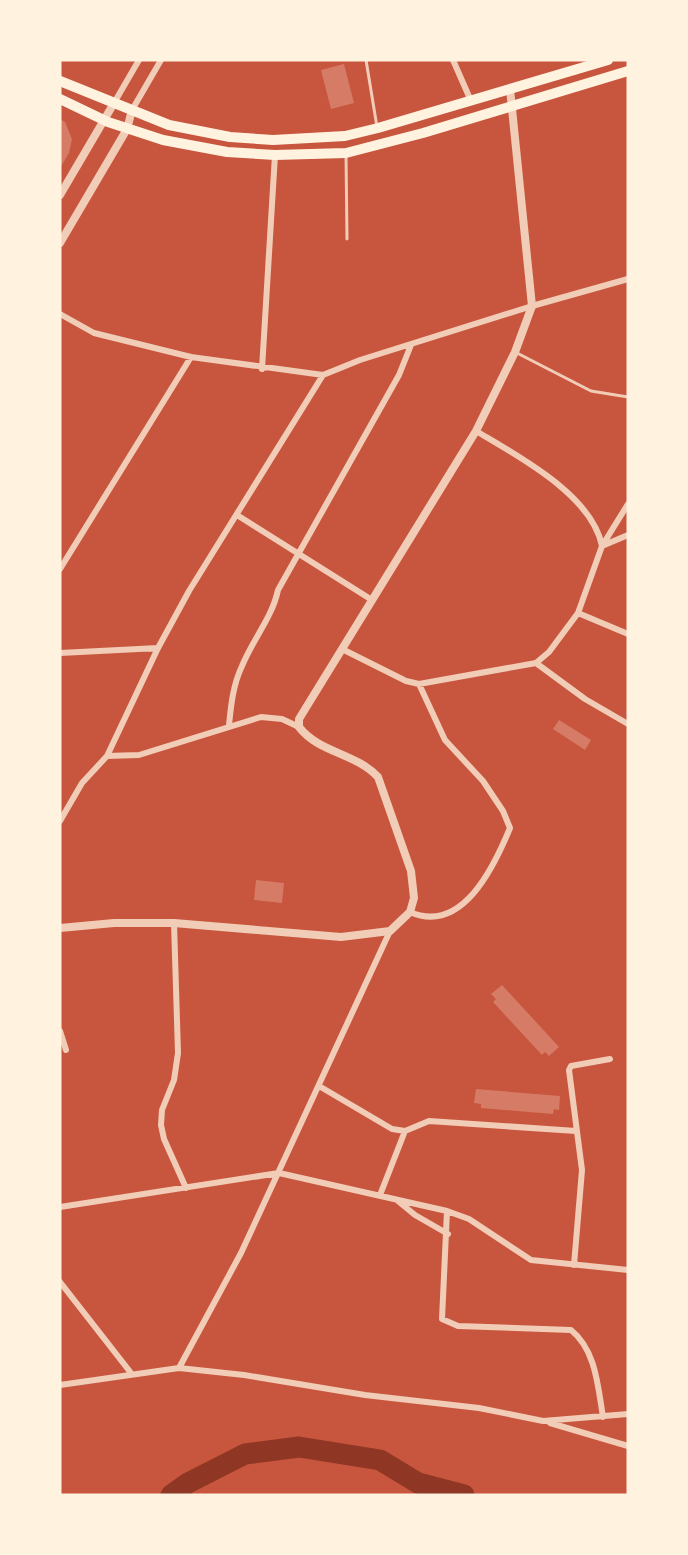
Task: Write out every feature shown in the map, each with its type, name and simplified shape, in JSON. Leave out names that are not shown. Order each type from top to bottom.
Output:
[{"type":"main road","points":[[60,81],[169,125],[230,137],[262,139],[345,135],[378,128],[608,60]]},
{"type":"main road","points":[[60,99],[104,120],[163,140],[227,152],[275,155],[346,153],[628,71]]},
{"type":"street","points":[[60,195],[139,60]]},
{"type":"street","points":[[60,243],[127,129],[132,110],[161,60]]},
{"type":"street","points":[[453,60],[471,101]]},
{"type":"street","points":[[299,727],[299,719],[344,650],[372,600],[476,431],[515,352],[532,306],[510,89]]},
{"type":"street","points":[[262,369],[275,155]]},
{"type":"street","points":[[60,314],[102,336],[190,357],[262,369],[323,375],[360,360],[532,306],[628,279]]},
{"type":"street","points":[[229,725],[235,684],[242,666],[274,608],[278,590],[399,375],[411,345]]},
{"type":"street","points":[[60,569],[190,357]]},
{"type":"street","points":[[60,821],[82,783],[107,756],[158,648],[189,591],[323,375]]},
{"type":"street","points":[[476,431],[524,460],[569,494],[599,530],[602,546]]},
{"type":"street","points":[[344,650],[406,681],[419,684],[536,663],[549,652],[578,613],[602,546],[628,504]]},
{"type":"street","points":[[237,515],[372,600]]},
{"type":"street","points":[[602,546],[628,535]]},
{"type":"street","points":[[578,613],[628,634]]},
{"type":"street","points":[[60,653],[158,648]]},
{"type":"street","points":[[536,663],[585,699],[628,724]]},
{"type":"street","points":[[410,912],[422,917],[437,916],[455,910],[471,896],[492,868],[510,828],[503,811],[483,781],[445,740],[419,684]]},
{"type":"street","points":[[107,756],[139,756],[229,725],[261,717],[282,719],[299,727],[316,742],[369,767],[378,777],[411,871],[414,898],[410,912],[390,931],[241,1253],[179,1368]]},
{"type":"street","points":[[60,928],[114,923],[174,923],[341,937],[390,931]]},
{"type":"street","points":[[174,923],[178,1053],[174,1080],[162,1110],[161,1125],[164,1139],[186,1188]]},
{"type":"street","points":[[60,1031],[66,1050]]},
{"type":"street","points":[[574,1265],[582,1170],[569,1070],[571,1066],[610,1059]]},
{"type":"street","points":[[320,1086],[392,1129],[405,1131],[429,1121],[576,1131]]},
{"type":"street","points":[[381,1195],[405,1131]]},
{"type":"street","points":[[60,1207],[279,1173],[447,1211],[469,1219],[531,1260],[628,1270]]},
{"type":"street","points":[[397,1200],[415,1215],[447,1234]]},
{"type":"street","points":[[447,1211],[442,1319],[458,1326],[571,1330],[583,1339],[589,1349],[603,1417]]},
{"type":"street","points":[[60,1282],[131,1373]]},
{"type":"street","points":[[60,1385],[131,1373],[179,1368],[244,1375],[366,1395],[479,1408],[543,1421],[628,1446]]},
{"type":"street","points":[[543,1421],[628,1414]]},
{"type":"lane","points":[[366,60],[378,128]]},
{"type":"lane","points":[[346,153],[347,238]]},
{"type":"lane","points":[[515,352],[591,391],[628,397]]},
{"type":"building","points":[[344,64],[354,103],[331,109],[321,70]]},
{"type":"building","points":[[60,119],[65,122],[72,139],[69,153],[60,168]]},
{"type":"building","points":[[559,720],[591,740],[585,750],[553,729]]},
{"type":"building","points":[[256,880],[284,883],[282,903],[254,900]]},
{"type":"building","points":[[502,985],[559,1047],[549,1056],[545,1052],[542,1055],[493,1002],[496,999],[491,994]]},
{"type":"building","points":[[476,1089],[560,1096],[559,1110],[554,1109],[553,1114],[481,1108],[481,1104],[474,1103]]},
{"type":"waterway","points":[[171,1495],[188,1483],[245,1454],[299,1447],[380,1460],[418,1483],[464,1495]]}]
